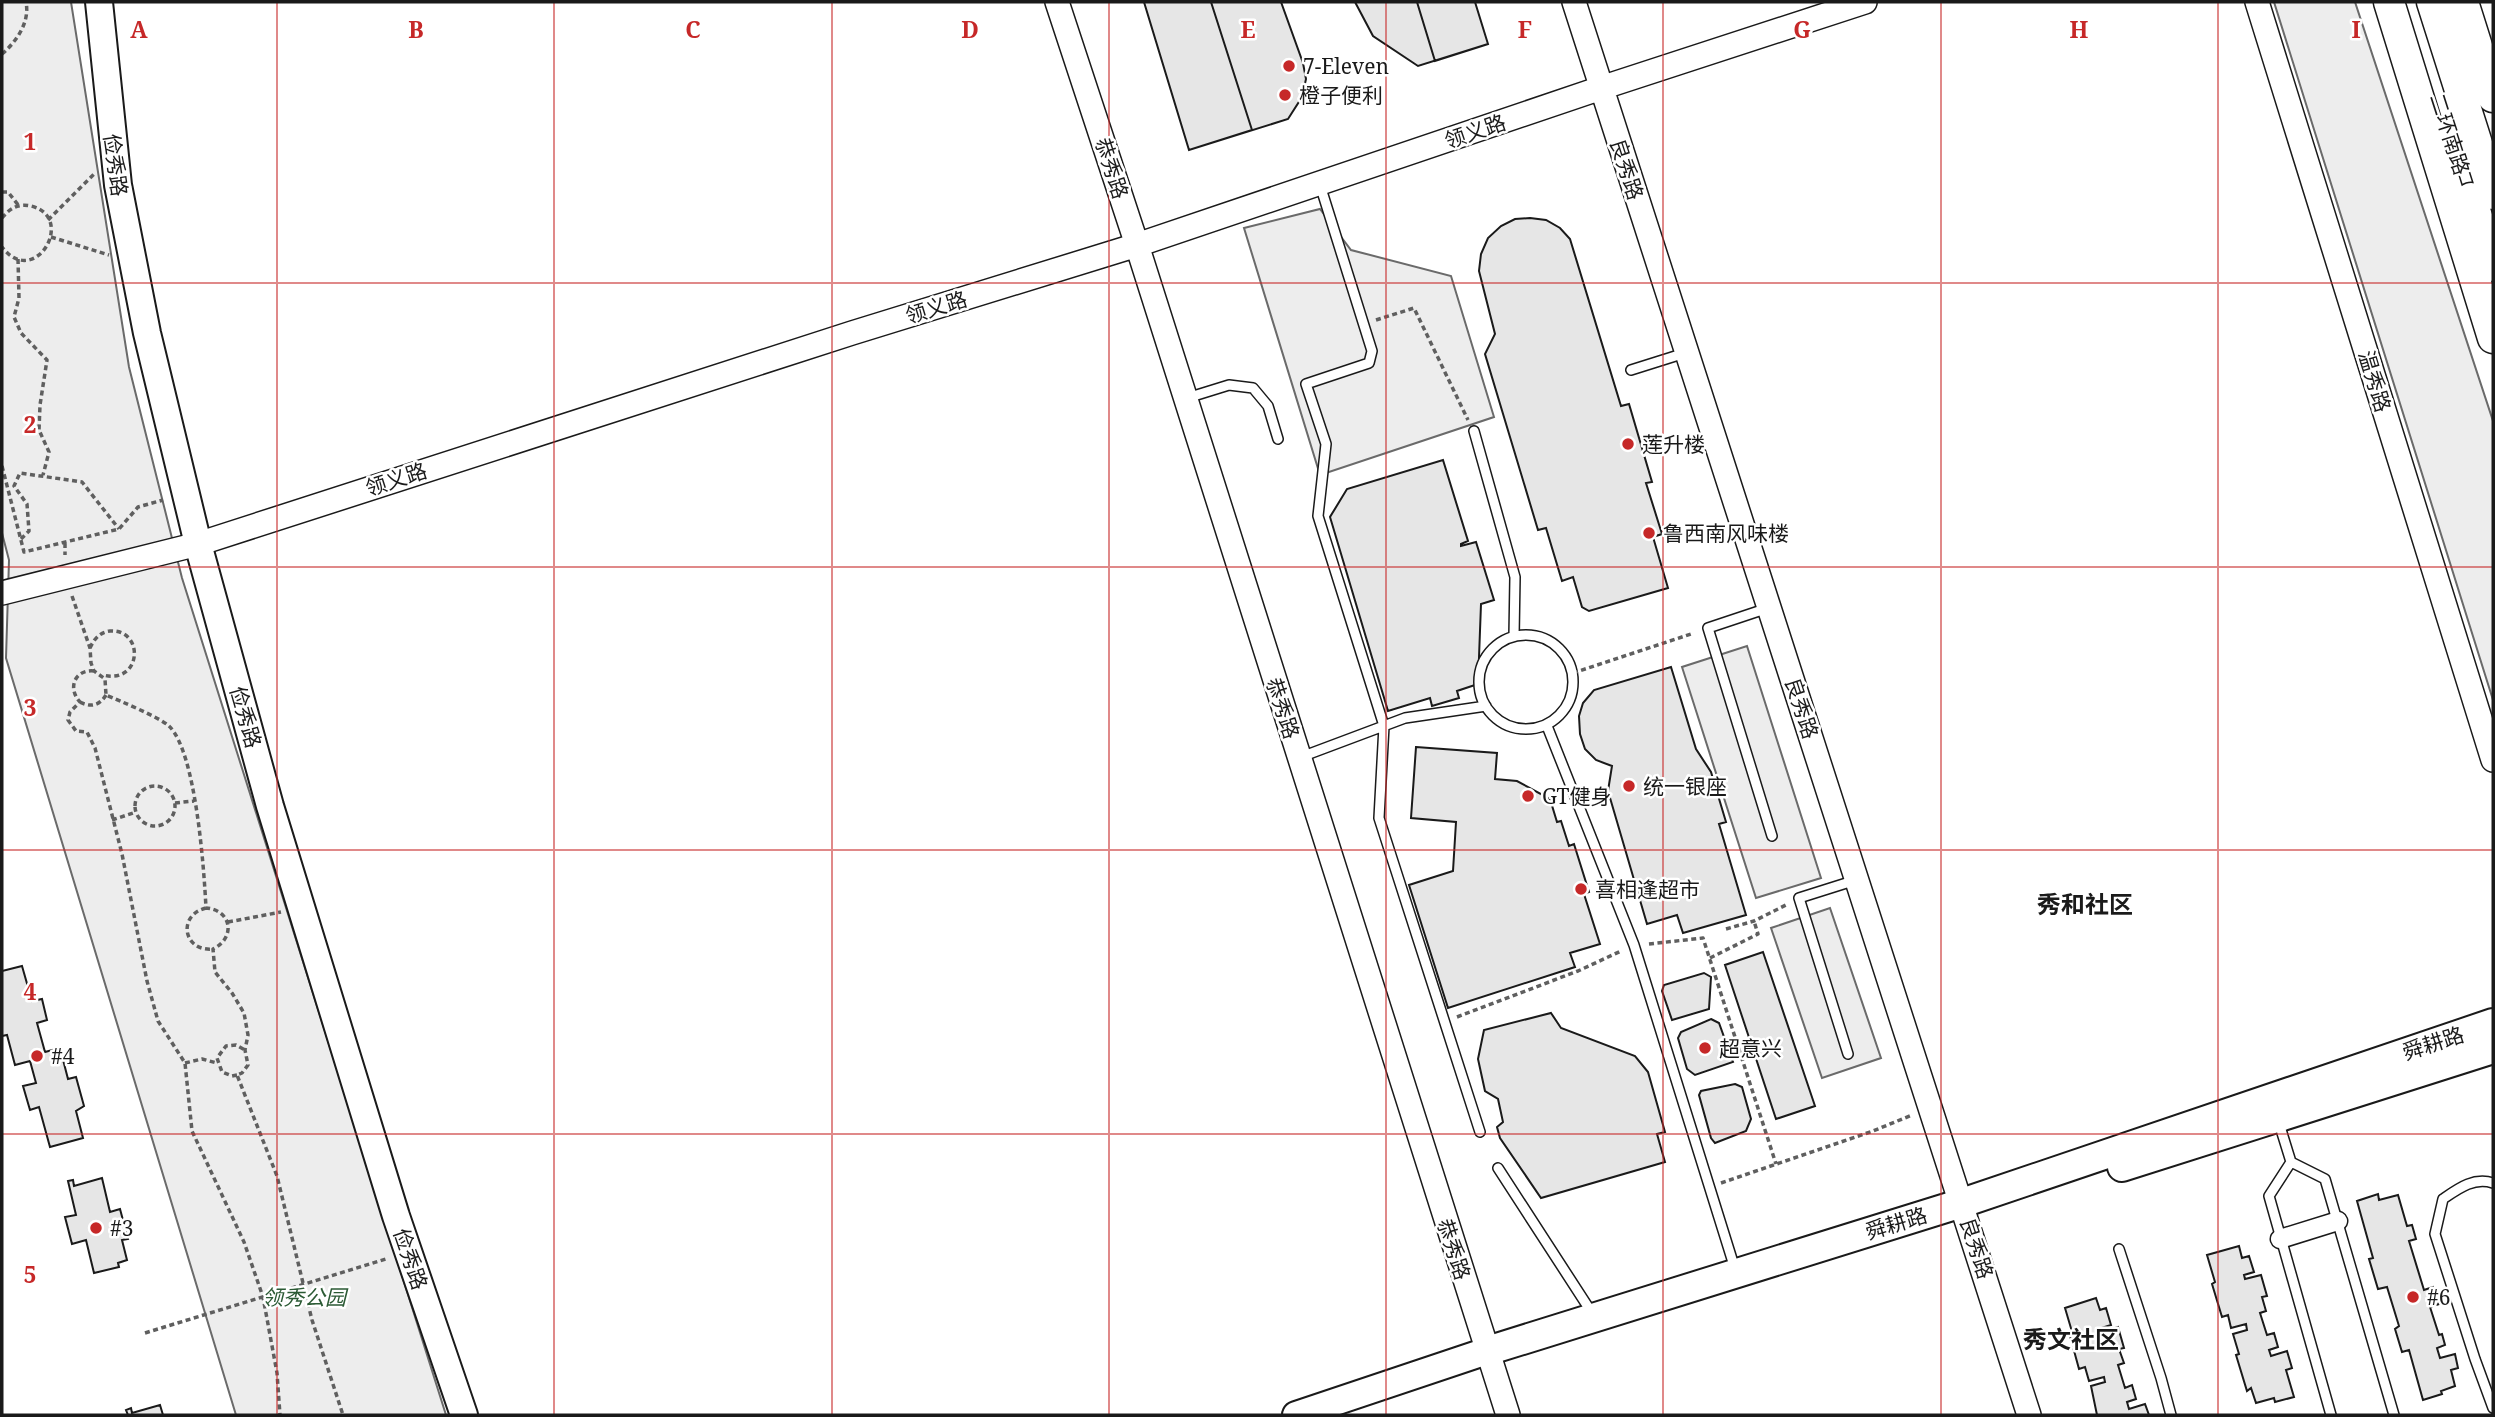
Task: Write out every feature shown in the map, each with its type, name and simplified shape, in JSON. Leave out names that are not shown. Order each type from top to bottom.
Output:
[{"type":"highway","points":[[2389,2],[2493,338]]},
{"type":"highway","name":"二环南路","points":[[2407,2],[2493,266]]},
{"type":"highway","points":[[2432,2],[2493,194]]},
{"type":"highway","points":[[2463,2],[2493,97]]},
{"type":"highway","points":[[2479,2],[2493,45]]},
{"type":"main road","name":"俭秀路","points":[[99,2],[114,155],[133,263],[146,333],[198,544],[270,806],[408,1252],[464,1415]]},
{"type":"main road","name":"舜耕路","points":[[1342,1415],[1595,1317],[1736,1273],[1965,1211],[2493,1023]]},
{"type":"main road","name":"舜耕路","points":[[1296,1415],[1489,1359],[2493,1049]]},
{"type":"street","name":"恭秀路","points":[[1057,2],[1137,245],[1508,1415]]},
{"type":"street","name":"良秀路","points":[[1574,2],[2029,1415]]},
{"type":"street","name":"领义路","points":[[2,593],[198,544],[839,337],[1137,245],[1865,2]]},
{"type":"street","name":"温秀路","points":[[2257,2],[2493,760]]},
{"type":"street","points":[[2280,1239],[2338,1221]]},
{"type":"lane","points":[[1320,183],[1372,351],[1369,363],[1306,384],[1326,444],[1318,516],[1384,726],[1379,818],[1480,1132]]},
{"type":"lane","points":[[1631,370],[1687,353]]},
{"type":"lane","points":[[1185,398],[1228,384],[1253,388],[1268,406],[1278,439]]},
{"type":"lane","points":[[1474,431],[1515,577],[1514,636]]},
{"type":"lane","points":[[1770,607],[1708,628],[1772,835]]},
{"type":"lane","points":[[1529,635],[1558,646],[1573,673],[1574,689],[1569,704],[1560,717],[1547,726],[1532,730],[1516,729],[1501,723],[1486,706],[1479,683],[1481,668],[1488,654],[1499,643],[1514,636],[1529,635]]},
{"type":"lane","points":[[1299,758],[1405,718],[1486,706]]},
{"type":"lane","points":[[1547,726],[1634,945],[1736,1273]]},
{"type":"lane","points":[[1848,1054],[1799,898],[1858,880]]},
{"type":"lane","points":[[2277,1117],[2291,1161],[2325,1180],[2394,1415]]},
{"type":"lane","points":[[2291,1161],[2269,1196],[2331,1415]]},
{"type":"lane","points":[[1498,1168],[1595,1317]]},
{"type":"lane","points":[[2493,1183],[2478,1181],[2466,1184],[2443,1199],[2435,1234],[2493,1408]]},
{"type":"lane","points":[[2119,1250],[2171,1415]]},
{"type":"path","points":[[2,54],[12,45],[29,13],[26,2]]},
{"type":"path","points":[[48,220],[114,155]]},
{"type":"path","points":[[2,192],[8,192],[19,206]]},
{"type":"path","points":[[2,218],[10,209],[19,206],[36,208],[48,220],[51,237],[43,252],[27,260],[10,255],[2,247]]},
{"type":"path","points":[[51,237],[133,263]]},
{"type":"path","points":[[19,259],[19,298],[14,317],[21,333],[47,360],[39,430],[49,452],[43,475]]},
{"type":"path","points":[[1363,324],[1414,308],[1474,431]]},
{"type":"path","points":[[2,466],[24,552],[119,529],[138,507],[185,493]]},
{"type":"path","points":[[20,540],[29,531],[27,504],[14,486],[20,473],[82,481],[119,529]]},
{"type":"path","points":[[65,577],[90,648]]},
{"type":"path","points":[[1573,673],[1708,628]]},
{"type":"path","points":[[94,671],[89,655],[90,648],[99,635],[112,631],[126,635],[134,647],[134,662],[130,669],[117,677],[101,675],[94,671],[83,672],[74,681],[73,692],[80,702],[91,706],[106,695],[107,685],[101,675]]},
{"type":"path","points":[[106,695],[168,726],[183,749],[204,867],[206,908]]},
{"type":"path","points":[[80,702],[70,712],[68,720],[76,731],[87,732],[95,748],[122,854],[147,981],[158,1021],[185,1063],[191,1131],[244,1242],[262,1297],[277,1373],[280,1415]]},
{"type":"path","points":[[149,787],[163,788],[173,797],[175,803],[173,816],[158,826],[146,824],[136,812],[138,795],[149,787]]},
{"type":"path","points":[[175,803],[194,801]]},
{"type":"path","points":[[112,820],[136,812]]},
{"type":"path","points":[[1726,929],[1754,921],[1799,898]]},
{"type":"path","points":[[206,908],[219,911],[228,922],[225,942],[213,949],[200,948],[187,932],[194,913],[206,908]]},
{"type":"path","points":[[228,922],[303,908]]},
{"type":"path","points":[[1710,958],[1758,934],[1754,921]]},
{"type":"path","points":[[1445,1022],[1578,971],[1634,945],[1703,938],[1776,1164]]},
{"type":"path","points":[[185,1063],[202,1059],[217,1063],[226,1075],[242,1073],[248,1065],[245,1050],[248,1035],[244,1013],[215,972],[213,949]]},
{"type":"path","points":[[217,1063],[219,1053],[226,1046],[236,1045],[245,1050]]},
{"type":"path","points":[[237,1075],[277,1176],[312,1320],[343,1415]]},
{"type":"path","points":[[1709,1187],[1873,1131],[1931,1106]]},
{"type":"path","points":[[145,1333],[408,1252]]},
{"type":"shaded area","name":"领秀公园","points":[[2,2],[71,2],[129,367],[182,578],[446,1415],[236,1415],[6,658],[9,560],[2,533]]},
{"type":"shaded area","points":[[2274,2],[2355,2],[2493,421],[2493,700]]},
{"type":"shaded area","points":[[1320,209],[1351,250],[1451,276],[1494,417],[1320,475],[1244,228]]},
{"type":"shaded area","points":[[1747,646],[1821,878],[1756,898],[1682,667]]},
{"type":"shaded area","points":[[1830,908],[1881,1058],[1822,1078],[1771,928]]},
{"type":"building","points":[[1144,2],[1281,2],[1306,79],[1302,97],[1288,119],[1189,150]]},
{"type":"building","points":[[1144,2],[1211,2],[1252,130],[1189,150]]},
{"type":"building","points":[[1355,2],[1475,2],[1488,44],[1418,66],[1373,36]]},
{"type":"building","points":[[1417,2],[1475,2],[1488,44],[1435,61]]},
{"type":"building","points":[[1515,219],[1546,220],[1560,228],[1570,239],[1621,406],[1629,404],[1652,482],[1646,483],[1662,534],[1653,537],[1668,588],[1589,611],[1582,607],[1573,577],[1562,581],[1546,528],[1538,530],[1485,354],[1495,334],[1479,271],[1481,254],[1488,238],[1501,226]]},
{"type":"building","points":[[1443,460],[1468,541],[1461,546],[1476,542],[1494,600],[1481,604],[1478,684],[1457,691],[1459,698],[1432,706],[1430,698],[1388,711],[1330,517],[1347,489]]},
{"type":"building","points":[[1671,667],[1696,749],[1711,772],[1726,822],[1719,824],[1746,915],[1683,933],[1677,915],[1647,924],[1608,791],[1612,766],[1596,760],[1585,749],[1580,734],[1579,716],[1583,703],[1594,690]]},
{"type":"building","points":[[1416,747],[1497,753],[1495,779],[1517,781],[1550,799],[1557,822],[1561,821],[1569,846],[1574,844],[1589,892],[1584,894],[1600,944],[1570,953],[1575,967],[1448,1008],[1409,885],[1453,871],[1456,822],[1411,818]]},
{"type":"building","points":[[1763,952],[1815,1106],[1776,1119],[1725,965]]},
{"type":"building","name":"#4","points":[[22,966],[32,1001],[42,999],[47,1020],[37,1023],[45,1052],[60,1048],[68,1079],[76,1077],[84,1106],[76,1111],[83,1138],[50,1147],[39,1107],[30,1110],[23,1086],[36,1083],[30,1061],[15,1065],[7,1035],[2,1036],[2,971]]},
{"type":"building","points":[[1704,973],[1711,977],[1709,1009],[1672,1020],[1662,991],[1664,985]]},
{"type":"building","points":[[1551,1013],[1561,1028],[1635,1056],[1648,1072],[1665,1132],[1657,1134],[1665,1162],[1541,1198],[1500,1138],[1497,1127],[1503,1122],[1498,1099],[1485,1091],[1478,1059],[1484,1030]]},
{"type":"building","points":[[1711,1019],[1719,1023],[1733,1062],[1695,1075],[1687,1069],[1678,1038],[1681,1032]]},
{"type":"building","points":[[1735,1084],[1742,1087],[1751,1119],[1746,1131],[1715,1143],[1711,1138],[1699,1095],[1701,1091]]},
{"type":"building","name":"#3","points":[[102,1178],[110,1212],[120,1209],[128,1239],[122,1240],[127,1260],[118,1263],[119,1267],[94,1273],[86,1240],[72,1244],[65,1217],[76,1215],[68,1181],[73,1180],[74,1186]]},
{"type":"building","name":"#6","points":[[2378,1194],[2379,1200],[2398,1195],[2407,1226],[2412,1225],[2416,1239],[2409,1241],[2424,1290],[2433,1287],[2439,1304],[2430,1307],[2445,1345],[2437,1348],[2440,1358],[2455,1354],[2458,1368],[2451,1370],[2455,1386],[2441,1391],[2442,1394],[2423,1400],[2409,1350],[2402,1352],[2395,1329],[2399,1326],[2387,1287],[2378,1289],[2369,1259],[2373,1258],[2357,1201]]},
{"type":"building","points":[[2239,1246],[2242,1258],[2249,1256],[2254,1272],[2244,1275],[2245,1279],[2261,1275],[2267,1296],[2262,1297],[2266,1311],[2260,1313],[2267,1335],[2274,1333],[2278,1347],[2269,1350],[2271,1356],[2287,1351],[2292,1368],[2286,1370],[2294,1397],[2275,1402],[2274,1398],[2256,1403],[2251,1388],[2247,1391],[2233,1334],[2247,1330],[2246,1324],[2231,1328],[2228,1315],[2222,1317],[2207,1255]]},
{"type":"building","points":[[2096,1298],[2100,1310],[2106,1308],[2111,1325],[2101,1328],[2103,1332],[2118,1327],[2124,1348],[2119,1349],[2124,1363],[2118,1365],[2125,1388],[2132,1385],[2136,1399],[2127,1402],[2129,1409],[2145,1404],[2149,1415],[2097,1415],[2091,1386],[2105,1382],[2104,1377],[2089,1381],[2085,1367],[2079,1369],[2065,1308]]},
{"type":"building","points":[[160,1405],[163,1415],[128,1415],[126,1410],[131,1408],[132,1413]]},
{"type":"place","name":"7-Eleven","points":[[1289,66]]},
{"type":"place","name":"橙子便利","points":[[1285,95]]},
{"type":"place","name":"莲升楼","points":[[1628,444]]},
{"type":"place","name":"鲁西南风味楼","points":[[1649,533]]},
{"type":"place","name":"统一银座","points":[[1629,786]]},
{"type":"place","name":"GT健身","points":[[1528,796]]},
{"type":"place","name":"喜相逢超市","points":[[1581,889]]},
{"type":"place","name":"超意兴","points":[[1705,1048]]},
{"type":"place","name":"#4","points":[[37,1056]]},
{"type":"place","name":"#3","points":[[96,1228]]},
{"type":"place","name":"#6","points":[[2413,1297]]},
{"type":"district","name":"秀和社区","points":[[2085,903]]},
{"type":"district","name":"秀文社区","points":[[2071,1338]]}]
